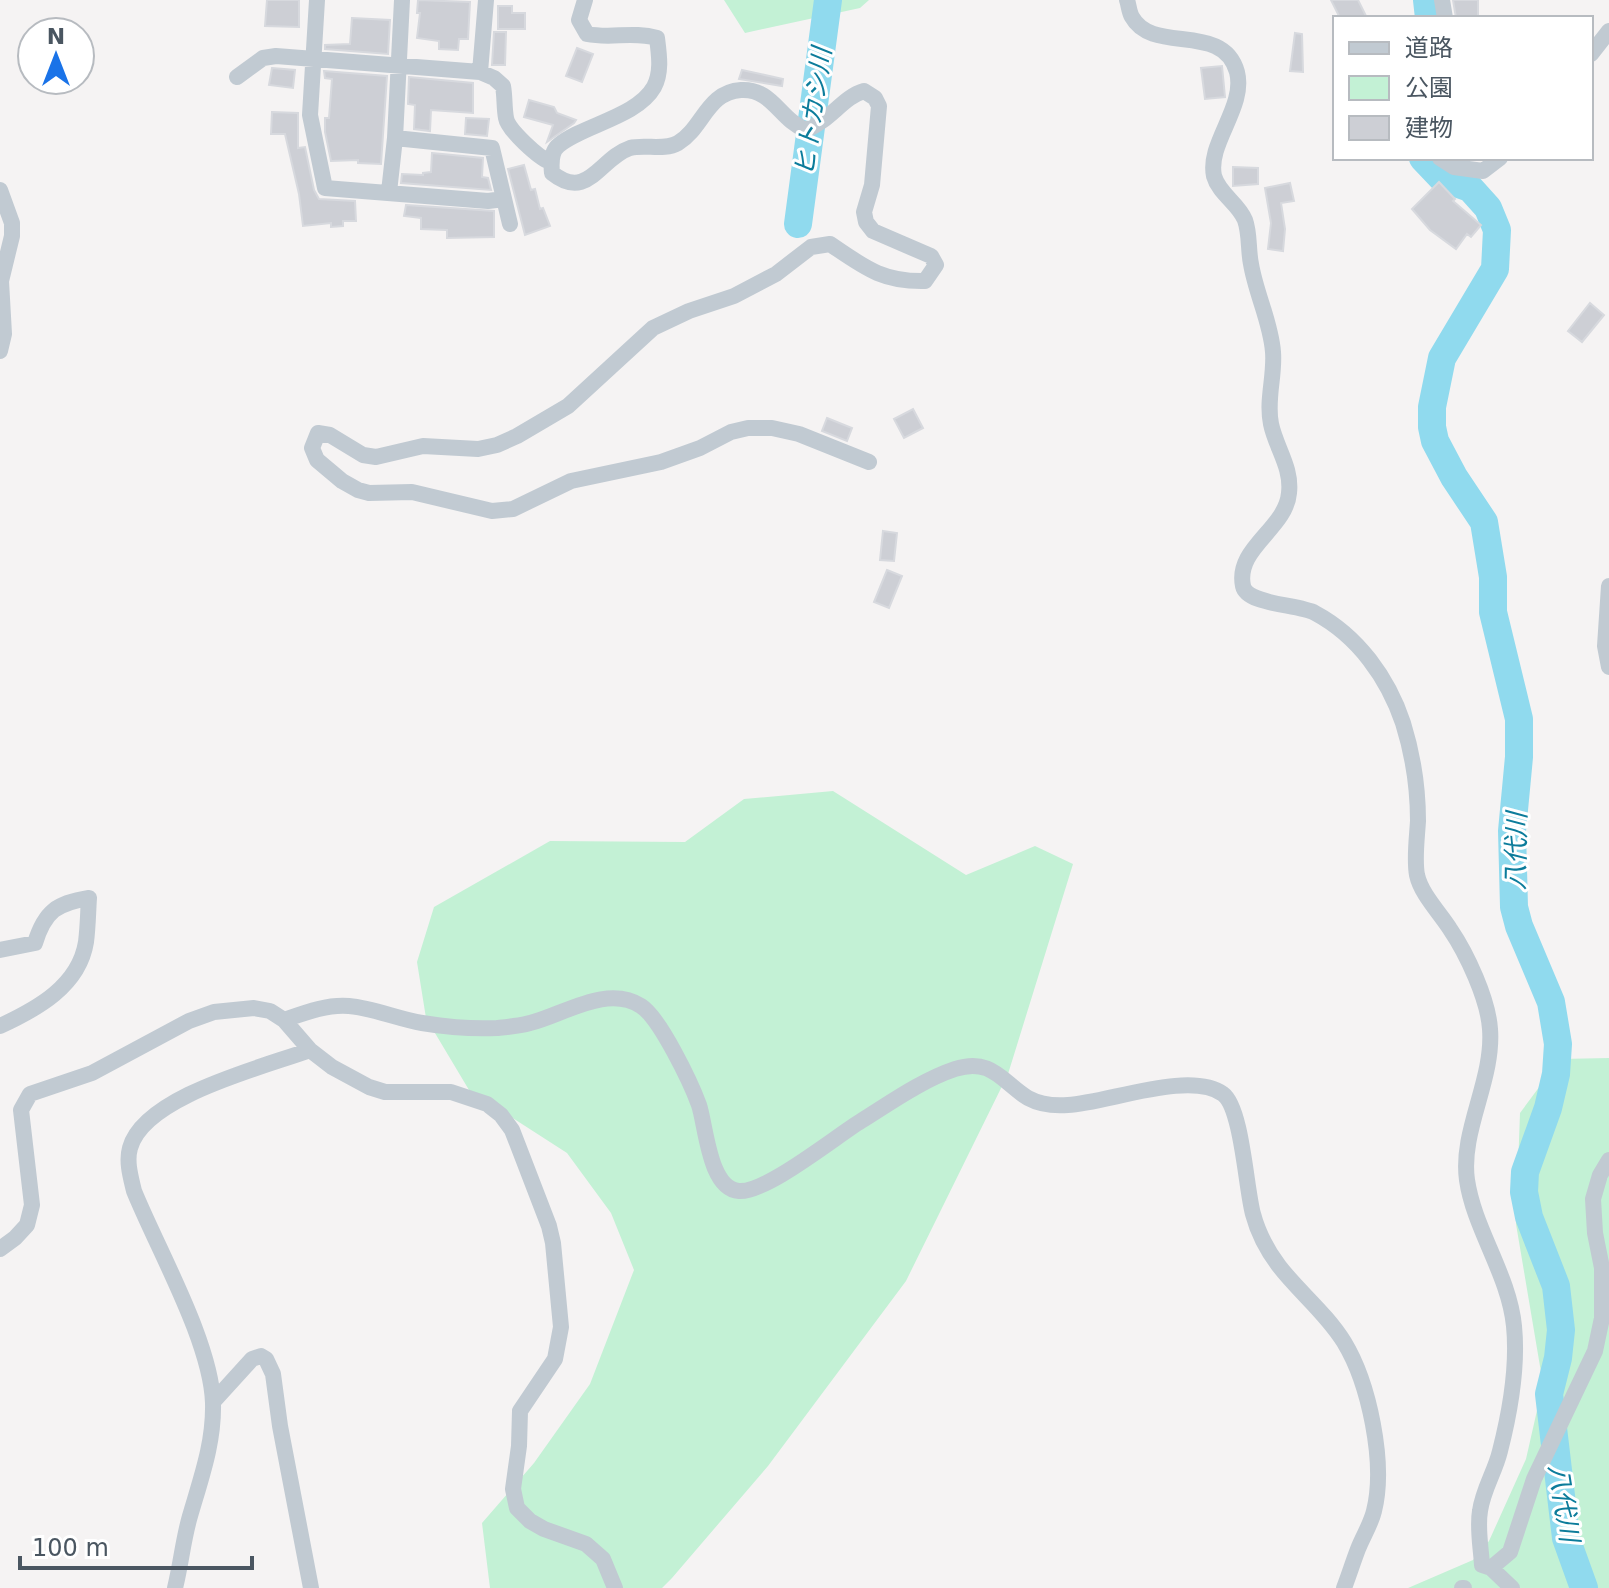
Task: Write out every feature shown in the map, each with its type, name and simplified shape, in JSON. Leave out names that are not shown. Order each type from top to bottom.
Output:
[{"type":"street","points":[[317,0],[310,115],[325,188],[488,201],[504,199]]},
{"type":"street","points":[[389,192],[402,0]]},
{"type":"street","points":[[480,72],[486,0]]},
{"type":"street","points":[[585,0],[579,20],[587,34],[605,38],[640,33],[657,38],[660,64],[654,87],[636,105],[557,146],[550,162],[552,173],[563,182],[577,183],[589,179],[629,148],[676,145],[692,132],[722,94],[742,90],[763,93],[795,125],[806,130],[823,123],[854,93],[864,91],[875,98],[879,106],[872,185],[864,212],[866,222],[873,231],[931,256],[936,265],[925,281],[906,281],[873,273],[830,244],[811,247],[776,274],[734,296],[689,311],[653,328],[568,406],[497,445],[478,449],[423,446],[376,457],[363,455],[330,435],[318,433],[312,448],[317,460],[342,481],[369,493],[412,492],[492,511],[513,509],[571,481],[661,462],[700,448],[731,432],[748,428],[772,428],[799,434],[869,462]]},
{"type":"street","points":[[1127,0],[1133,20],[1152,34],[1196,40],[1218,47],[1232,60],[1237,72],[1239,85],[1235,101],[1213,163],[1215,179],[1243,214],[1247,225],[1250,263],[1273,347],[1269,405],[1271,425],[1287,464],[1290,488],[1287,508],[1255,547],[1243,572],[1243,590],[1247,595],[1267,602],[1293,605],[1314,612],[1343,632],[1370,659],[1384,679],[1410,745],[1418,795],[1417,875],[1455,935],[1484,999],[1490,1028],[1489,1057],[1466,1154],[1466,1178],[1502,1279],[1514,1325],[1513,1383],[1499,1456],[1479,1512],[1482,1565],[1491,1568],[1512,1588]]},
{"type":"street","points":[[1593,51],[1609,31]]},
{"type":"street","points":[[237,77],[263,58],[276,56],[480,72],[503,86],[506,121],[543,159],[550,162]]},
{"type":"street","points":[[395,138],[492,148],[510,224]]},
{"type":"street","points":[[1443,160],[1454,167],[1483,171],[1497,160]]},
{"type":"street","points":[[0,190],[12,223],[12,236],[1,281],[4,334],[0,351]]},
{"type":"street","points":[[1609,586],[1605,646],[1609,667]]},
{"type":"street","points":[[0,950],[35,943],[41,922],[63,902],[89,898],[86,945],[67,982],[52,998],[0,1026]]},
{"type":"street","points":[[284,1020],[311,1010],[348,1006],[422,1023],[498,1028],[530,1023],[601,1000],[627,1000],[656,1018],[701,1108],[709,1154],[721,1177],[731,1189],[739,1191],[765,1185],[860,1121],[930,1080],[959,1068],[984,1066],[1004,1077],[1028,1098],[1063,1106],[1172,1087],[1201,1087],[1222,1093],[1236,1121],[1253,1214],[1264,1245],[1343,1341],[1357,1367],[1365,1393],[1374,1440],[1377,1492],[1374,1514],[1344,1588]]},
{"type":"street","points":[[0,1249],[27,1225],[32,1205],[21,1110],[30,1094],[92,1073],[170,1030],[214,1012],[254,1008],[270,1011],[284,1020],[310,1050],[332,1067],[369,1087],[385,1092],[451,1092],[479,1100],[501,1115],[512,1130],[551,1235],[561,1327],[555,1359],[520,1411],[513,1489],[517,1508],[544,1529],[586,1544],[603,1559],[615,1588]]},
{"type":"street","points":[[175,1588],[183,1542],[212,1441],[213,1402],[209,1374],[191,1322],[134,1191],[129,1149],[144,1126],[174,1103],[230,1077],[310,1050]]},
{"type":"street","points":[[1491,1568],[1510,1552],[1534,1479],[1595,1351],[1602,1318],[1602,1268],[1595,1233],[1593,1199],[1600,1175],[1609,1160]]},
{"type":"street","points":[[213,1402],[252,1359],[261,1356],[266,1359],[273,1374],[311,1588]]},
{"type":"green space","points":[[724,0],[869,0],[860,8],[745,33]]},
{"type":"green space","points":[[833,791],[966,875],[1035,846],[1073,864],[1008,1074],[906,1281],[768,1466],[662,1588],[490,1588],[482,1523],[534,1463],[590,1384],[634,1270],[611,1213],[567,1153],[469,1090],[426,1018],[417,962],[434,907],[550,841],[685,842],[744,799]]},
{"type":"green space","points":[[1609,1058],[1609,1588],[1408,1588],[1473,1560],[1489,1541],[1526,1459],[1543,1384],[1516,1224],[1520,1113],[1560,1059]]},
{"type":"building","points":[[267,0],[299,0],[299,27],[265,26]]},
{"type":"building","points":[[418,0],[470,2],[468,39],[459,39],[458,50],[439,49],[439,41],[417,38]]},
{"type":"building","points":[[1331,0],[1358,0],[1366,16],[1339,16]]},
{"type":"building","points":[[1453,0],[1478,0],[1478,16],[1456,16]]},
{"type":"building","points":[[498,6],[512,6],[512,13],[525,13],[525,29],[498,29]]},
{"type":"building","points":[[352,18],[390,20],[388,54],[325,49],[325,45],[350,44]]},
{"type":"building","points":[[494,32],[506,32],[505,65],[492,65]]},
{"type":"building","points":[[1295,33],[1302,34],[1303,72],[1290,71]]},
{"type":"building","points":[[577,48],[593,54],[582,82],[566,76]]},
{"type":"building","points":[[1222,66],[1225,97],[1205,99],[1201,68]]},
{"type":"building","points":[[272,68],[295,70],[293,88],[269,85]]},
{"type":"building","points":[[742,70],[783,79],[782,86],[739,79]]},
{"type":"building","points":[[324,71],[387,76],[381,164],[358,163],[358,160],[331,161],[325,118],[329,118],[332,79],[325,78]]},
{"type":"building","points":[[409,77],[473,83],[473,113],[431,110],[430,131],[414,129],[415,105],[408,104]]},
{"type":"building","points":[[529,100],[554,107],[557,113],[576,120],[547,142],[553,125],[524,117]]},
{"type":"building","points":[[272,112],[298,113],[298,148],[305,147],[314,190],[319,199],[355,201],[356,221],[343,221],[343,226],[331,227],[331,223],[303,226],[285,134],[271,134]]},
{"type":"building","points":[[466,118],[489,119],[487,136],[465,134]]},
{"type":"building","points":[[432,153],[483,158],[482,177],[488,178],[491,190],[401,183],[402,174],[423,175],[431,172]]},
{"type":"building","points":[[524,165],[531,190],[535,189],[540,209],[543,208],[550,226],[525,235],[508,169]]},
{"type":"building","points":[[1233,167],[1258,168],[1258,184],[1233,186]]},
{"type":"building","points":[[1439,182],[1455,199],[1453,201],[1481,225],[1471,237],[1467,234],[1456,249],[1430,230],[1412,209]]},
{"type":"building","points":[[1290,183],[1294,201],[1281,203],[1285,229],[1283,251],[1268,249],[1271,223],[1265,188]]},
{"type":"building","points":[[406,205],[494,211],[494,237],[447,238],[447,230],[421,229],[421,218],[404,216]]},
{"type":"building","points":[[1590,303],[1604,315],[1582,342],[1568,331]]},
{"type":"building","points":[[913,409],[923,428],[904,438],[894,419]]},
{"type":"building","points":[[827,418],[852,428],[847,441],[822,431]]},
{"type":"building","points":[[883,531],[897,533],[894,561],[880,560]]},
{"type":"building","points":[[887,570],[902,576],[889,608],[874,602]]},
{"type":"waterway","name":"ヒトカシ川","points":[[798,224],[828,0]]},
{"type":"waterway","name":"八代川","points":[[1427,0],[1429,16]]},
{"type":"waterway","name":"八代川","points":[[1425,160],[1442,178],[1470,188],[1488,208],[1497,230],[1495,269],[1442,358],[1432,407],[1432,427],[1435,441],[1454,477],[1484,522],[1493,577],[1493,612],[1519,719],[1512,831],[1514,907],[1551,1002],[1558,1044],[1556,1074],[1548,1108],[1525,1172],[1524,1192],[1529,1217],[1556,1286],[1561,1330],[1549,1394],[1566,1538],[1584,1588]]}]
